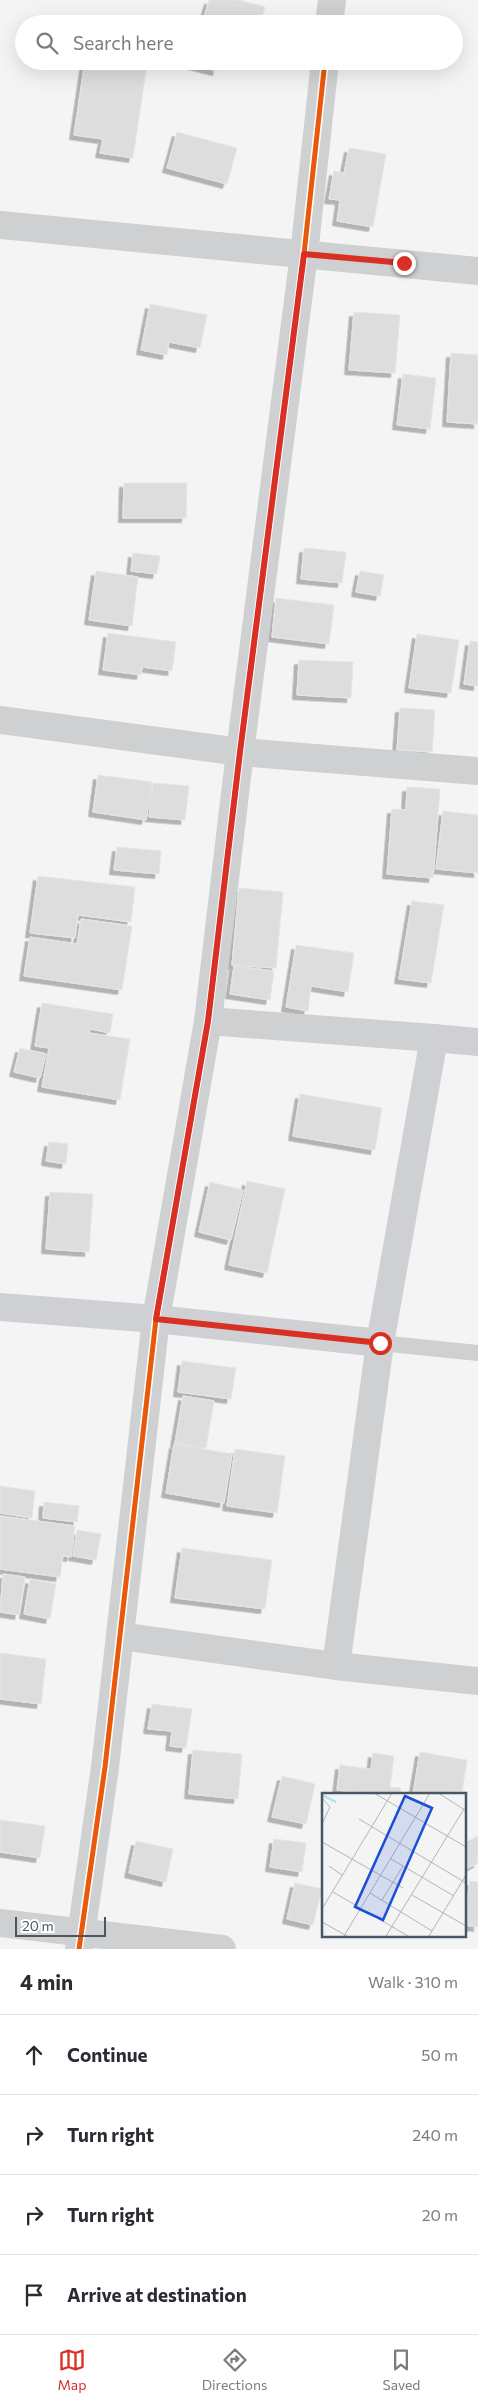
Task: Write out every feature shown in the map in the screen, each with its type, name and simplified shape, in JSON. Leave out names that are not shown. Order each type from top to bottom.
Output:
[{"type":"street","points":[[330,15],[332,0]]},
{"type":"street","points":[[80,1941],[106,1767],[156,1319],[208,1021],[240,752],[304,254],[324,70]]},
{"type":"street","points":[[0,225],[478,271]]},
{"type":"street","points":[[0,720],[240,752],[478,771]]},
{"type":"street","points":[[208,1021],[478,1042]]},
{"type":"street","points":[[336,1666],[380,1343],[434,1038]]},
{"type":"street","points":[[0,1307],[156,1319],[380,1343]]},
{"type":"street","points":[[120,1636],[336,1666],[478,1681]]},
{"type":"street","points":[[0,1923],[80,1941],[222,1949]]},
{"type":"lane","points":[[380,1343],[478,1353]]},
{"type":"building","points":[[209,0],[239,0],[265,7],[263,15],[205,15]]},
{"type":"building","points":[[84,70],[146,70],[133,158],[100,153],[103,139],[74,135]]},
{"type":"building","points":[[177,132],[237,148],[227,184],[167,168]]},
{"type":"building","points":[[349,148],[386,154],[373,227],[337,221],[340,200],[329,199],[334,171],[344,173]]},
{"type":"building","points":[[150,304],[207,315],[200,348],[169,342],[167,355],[141,350]]},
{"type":"building","points":[[354,312],[400,315],[395,373],[349,370]]},
{"type":"building","points":[[451,353],[478,355],[478,424],[447,422]]},
{"type":"building","points":[[403,374],[436,378],[430,429],[397,425]]},
{"type":"building","points":[[124,483],[187,483],[186,518],[123,518]]},
{"type":"building","points":[[304,548],[346,552],[342,583],[301,579]]},
{"type":"building","points":[[133,553],[160,556],[157,574],[131,571]]},
{"type":"building","points":[[96,571],[138,577],[132,626],[89,620]]},
{"type":"building","points":[[360,571],[384,575],[380,596],[356,592]]},
{"type":"building","points":[[276,598],[334,605],[329,644],[272,637]]},
{"type":"building","points":[[108,633],[176,642],[172,671],[142,667],[141,675],[103,670]]},
{"type":"building","points":[[417,634],[459,640],[451,693],[409,688]]},
{"type":"building","points":[[470,641],[478,642],[478,686],[464,684]]},
{"type":"building","points":[[299,660],[353,662],[351,698],[297,695]]},
{"type":"building","points":[[400,708],[435,710],[432,752],[397,750]]},
{"type":"building","points":[[98,775],[152,782],[146,820],[93,812]]},
{"type":"building","points":[[153,783],[189,786],[185,820],[149,817]]},
{"type":"building","points":[[407,787],[440,789],[433,878],[387,874],[392,809],[406,810]]},
{"type":"building","points":[[443,811],[478,815],[478,873],[436,869]]},
{"type":"building","points":[[117,847],[161,851],[159,874],[114,870]]},
{"type":"building","points":[[38,876],[135,887],[131,922],[78,915],[75,938],[30,933]]},
{"type":"building","points":[[239,888],[283,892],[276,968],[232,965]]},
{"type":"building","points":[[412,901],[444,905],[431,983],[399,979]]},
{"type":"building","points":[[81,919],[132,926],[122,990],[24,976],[30,937],[77,944]]},
{"type":"building","points":[[296,945],[354,953],[348,992],[311,986],[308,1011],[286,1007]]},
{"type":"building","points":[[234,966],[274,971],[270,1000],[230,994]]},
{"type":"building","points":[[42,1003],[113,1014],[110,1033],[90,1029],[89,1033],[130,1039],[120,1100],[42,1087],[49,1048],[35,1046]]},
{"type":"building","points":[[20,1048],[46,1054],[40,1078],[14,1072]]},
{"type":"building","points":[[300,1094],[382,1108],[375,1150],[293,1136]]},
{"type":"building","points":[[49,1142],[68,1144],[66,1164],[46,1161]]},
{"type":"building","points":[[247,1181],[285,1189],[267,1273],[229,1265]]},
{"type":"building","points":[[210,1182],[243,1190],[231,1240],[199,1232]]},
{"type":"building","points":[[50,1192],[93,1194],[89,1252],[46,1249]]},
{"type":"building","points":[[182,1361],[236,1368],[231,1399],[178,1392]]},
{"type":"building","points":[[183,1396],[214,1401],[206,1448],[175,1443]]},
{"type":"building","points":[[174,1444],[232,1454],[224,1503],[166,1493]]},
{"type":"building","points":[[235,1449],[285,1456],[277,1513],[227,1506]]},
{"type":"building","points":[[0,1486],[35,1491],[32,1518],[0,1513]]},
{"type":"building","points":[[44,1502],[79,1506],[77,1522],[43,1518]]},
{"type":"building","points":[[0,1516],[75,1526],[71,1557],[63,1556],[60,1577],[0,1569]]},
{"type":"building","points":[[77,1530],[101,1534],[96,1560],[73,1556]]},
{"type":"building","points":[[182,1548],[272,1560],[265,1609],[175,1598]]},
{"type":"building","points":[[3,1574],[25,1577],[19,1615],[0,1612]]},
{"type":"building","points":[[30,1579],[56,1584],[50,1619],[24,1614]]},
{"type":"building","points":[[0,1653],[46,1659],[41,1704],[0,1699]]},
{"type":"building","points":[[152,1704],[192,1709],[186,1748],[170,1746],[172,1731],[148,1729]]},
{"type":"building","points":[[193,1750],[242,1754],[238,1799],[189,1794]]},
{"type":"building","points":[[420,1752],[467,1760],[462,1792],[413,1793]]},
{"type":"building","points":[[373,1753],[394,1756],[390,1787],[401,1788],[400,1793],[361,1793],[337,1790],[340,1765],[371,1769]]},
{"type":"building","points":[[282,1776],[315,1784],[306,1824],[272,1817]]},
{"type":"building","points":[[0,1820],[45,1826],[40,1858],[0,1852]]},
{"type":"building","points":[[478,1836],[478,1863],[466,1869],[466,1842]]},
{"type":"building","points":[[274,1839],[306,1843],[302,1872],[270,1867]]},
{"type":"building","points":[[136,1841],[173,1849],[166,1882],[129,1873]]},
{"type":"building","points":[[470,1881],[478,1882],[478,1927],[466,1925]]},
{"type":"building","points":[[295,1883],[322,1889],[313,1925],[287,1919]]},
{"type":"cycle path","points":[[79,1949],[105,1767],[156,1319],[208,1021],[240,752],[304,254],[324,70]]},
{"type":"route","points":[[380,1343],[156,1319],[208,1021],[240,752],[304,254],[404,263]]}]
